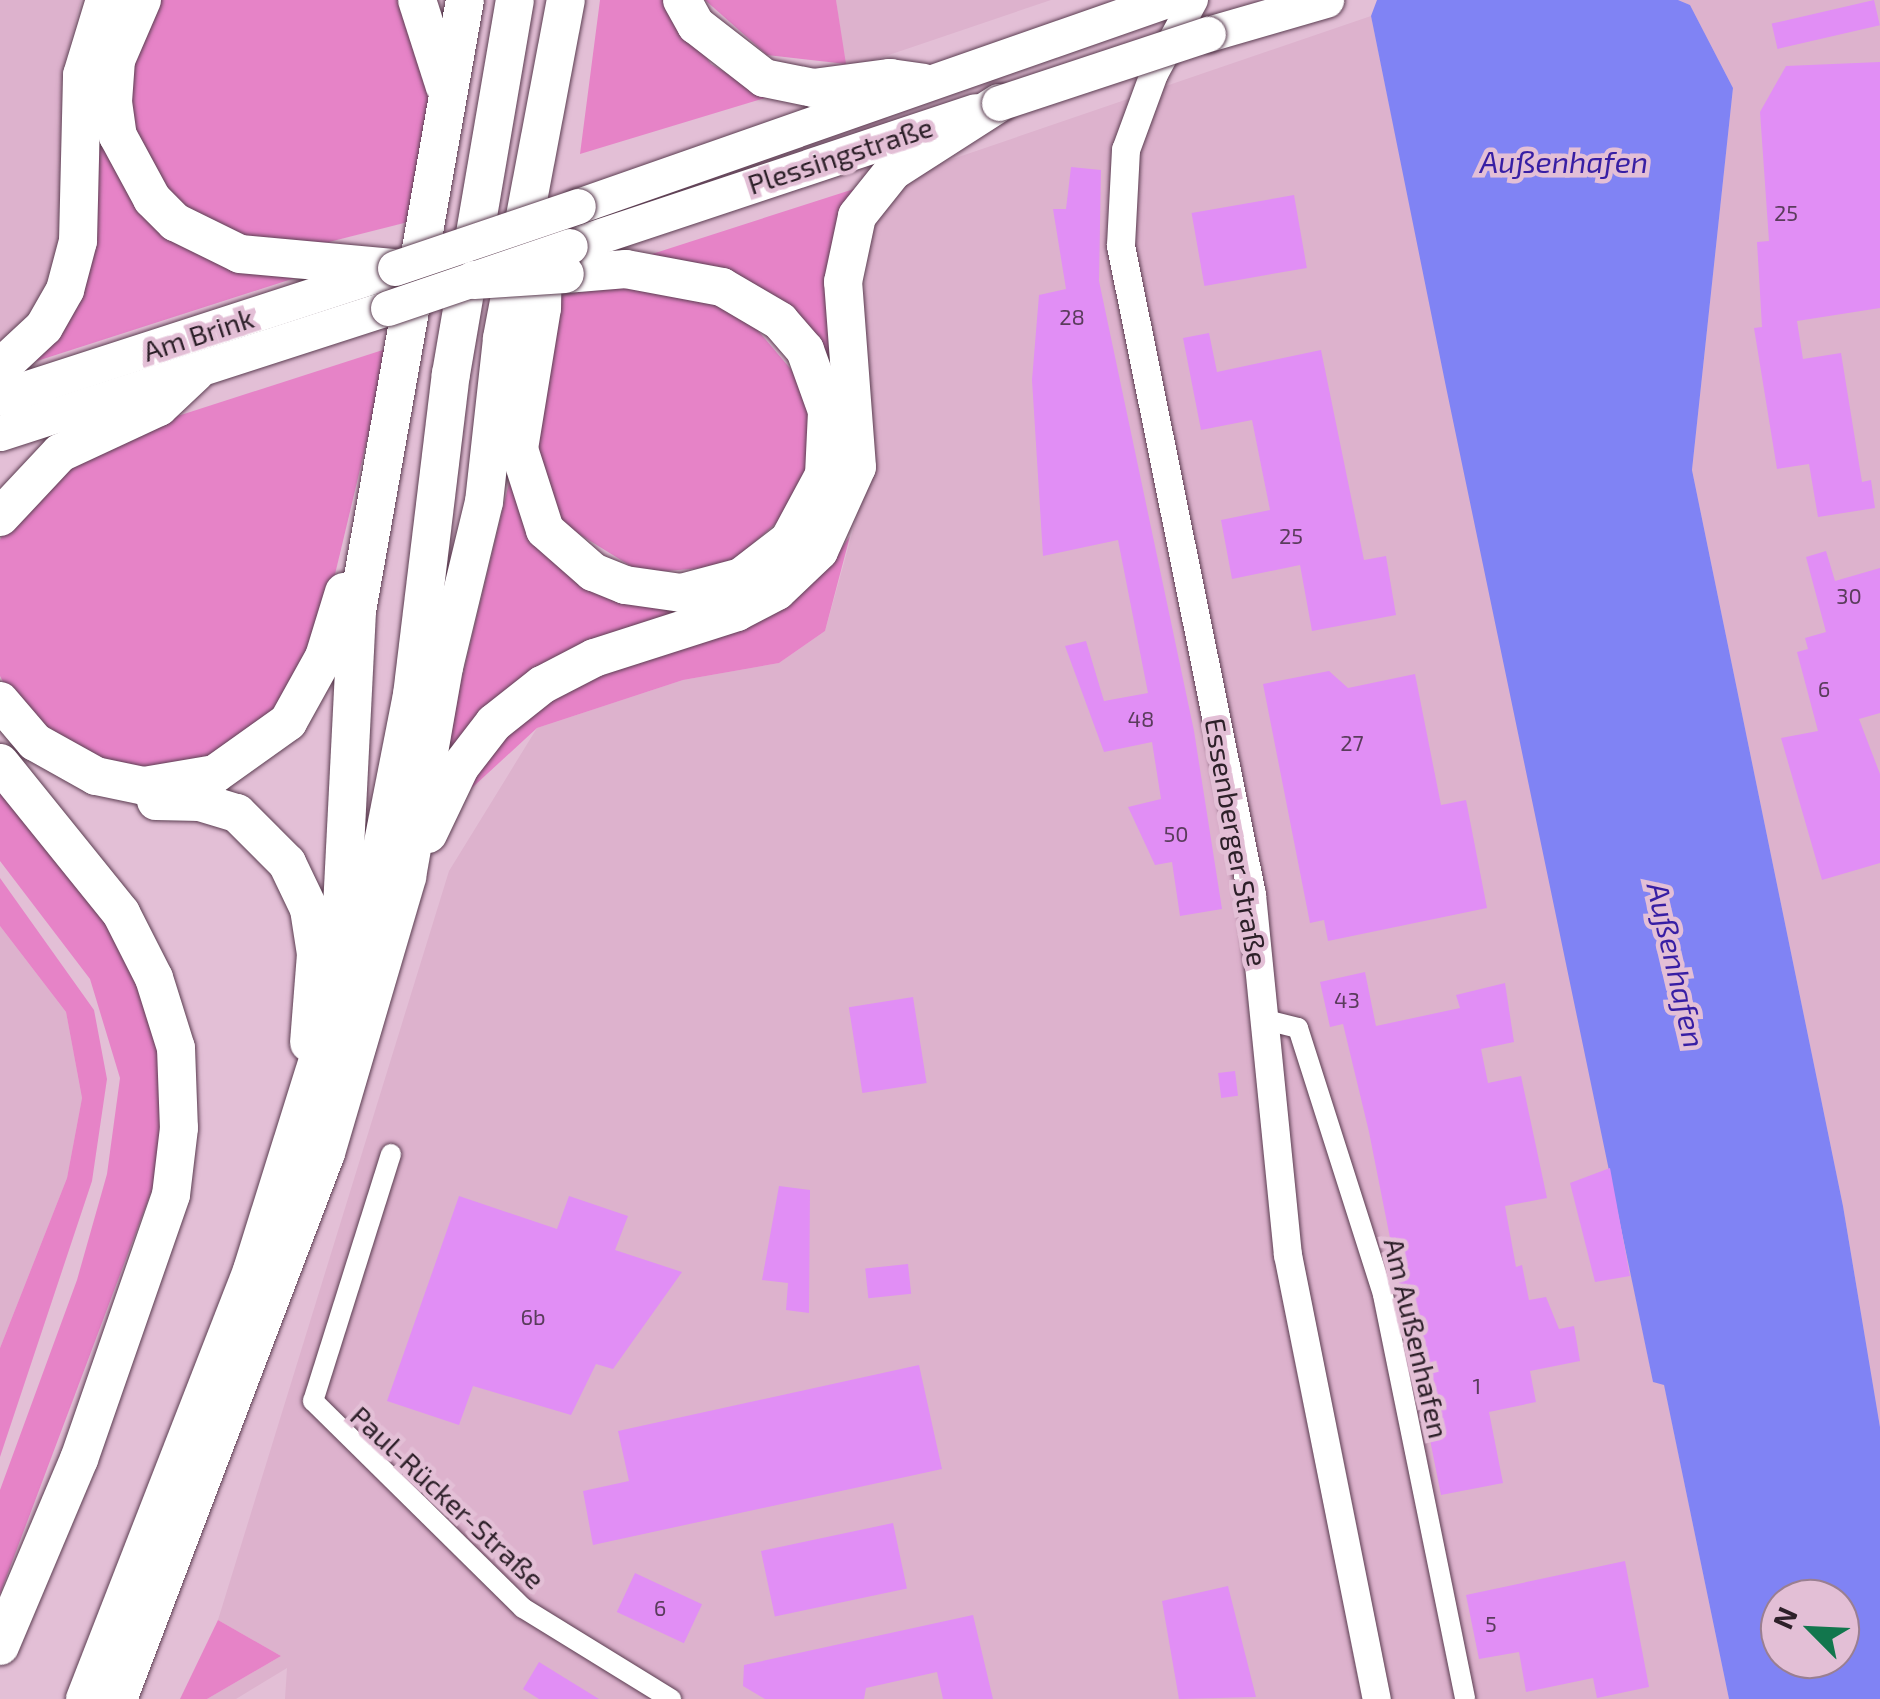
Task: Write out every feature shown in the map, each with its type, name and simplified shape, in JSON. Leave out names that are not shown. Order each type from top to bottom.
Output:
[{"type":"highway","points":[[0,368],[44,327],[65,290],[78,240],[82,75],[105,0]]},
{"type":"highway","points":[[142,0],[116,60],[113,102],[118,136],[152,200],[175,222],[240,254],[395,268]]},
{"type":"highway","points":[[417,0],[441,58],[448,112]]},
{"type":"highway","points":[[336,1006],[357,611],[373,494],[448,112],[465,0]]},
{"type":"highway","points":[[85,1699],[252,1270],[378,868],[412,695],[448,391],[515,0]]},
{"type":"highway","points":[[118,1699],[326,1152],[407,877],[444,667],[484,502],[502,338],[545,131],[566,0]]},
{"type":"highway","points":[[682,0],[733,60],[818,102],[890,78],[924,83]]},
{"type":"highway","name":"Plessingstraße","points":[[924,83],[1167,0]]},
{"type":"highway","name":"Plessingstraße","points":[[568,260],[836,155],[1208,34],[1292,0]]},
{"type":"highway","points":[[1208,34],[1326,0]]},
{"type":"highway","name":"Plessingstraße","points":[[395,268],[578,206],[818,102]]},
{"type":"highway","points":[[407,877],[460,767],[494,723],[542,685],[594,658],[737,612],[777,590],[819,552],[857,467],[843,282],[857,216],[892,171],[1000,103]]},
{"type":"highway","points":[[474,280],[568,260],[722,286],[780,321],[805,350],[827,411],[824,475],[789,540],[741,577],[682,593],[625,585],[569,555],[545,530],[526,490],[519,449],[542,308],[545,131]]},
{"type":"highway","name":"Am Brink","points":[[0,396],[395,268]]},
{"type":"highway","name":"Am Brink","points":[[0,433],[474,280]]},
{"type":"highway","points":[[0,517],[60,453],[159,407],[195,373]]},
{"type":"highway","points":[[0,701],[35,742],[96,776],[182,784],[245,759],[288,722],[308,691],[373,494]]},
{"type":"highway","points":[[0,740],[88,790],[121,802],[200,802],[237,813],[266,836],[309,909],[316,954],[303,1110]]},
{"type":"highway","points":[[0,763],[120,913],[154,978],[176,1048],[180,1128],[158,1232],[79,1459],[0,1646]]},
{"type":"street","name":"Essenberger Straße","points":[[1194,0],[1154,74],[1126,150],[1121,246],[1252,895],[1288,1255],[1376,1699]]},
{"type":"street","name":"Am Außenhafen","points":[[1266,1020],[1298,1028],[1383,1295],[1465,1699]]},
{"type":"street","name":"Paul-Rücker-Straße","points":[[392,1154],[313,1400],[523,1608],[671,1699]]},
{"type":"shaded area","points":[[0,0],[81,0],[62,73],[60,237],[50,279],[24,323],[0,344]]},
{"type":"shaded area","points":[[160,0],[401,0],[433,89],[416,220],[313,246],[243,240],[186,210],[146,167],[128,102],[132,63]]},
{"type":"shaded area","points":[[600,0],[665,0],[711,64],[768,97],[580,154]]},
{"type":"shaded area","points":[[705,0],[836,0],[846,64],[767,55]]},
{"type":"shaded area","points":[[836,0],[1051,0],[874,60],[903,188],[935,165],[1371,16],[1653,1381],[1664,1384],[1729,1699],[285,1699],[287,1668],[236,1699],[207,1699],[281,1656],[218,1620],[449,871],[537,728],[683,680],[779,663],[825,631],[875,451],[862,317],[870,241]]},
{"type":"shaded area","points":[[1678,0],[1880,0],[1880,1427],[1843,1206],[1692,470],[1733,88],[1690,5]]},
{"type":"shaded area","points":[[94,77],[123,179],[298,277],[37,361]]},
{"type":"shaded area","points":[[854,189],[845,413],[815,346],[649,255]]},
{"type":"shaded area","points":[[625,287],[708,302],[749,320],[800,380],[812,417],[810,465],[791,510],[727,566],[642,573],[566,526],[540,486],[532,428],[554,295]]},
{"type":"shaded area","points":[[389,348],[321,633],[279,716],[179,773],[97,765],[18,710],[0,676],[0,540],[12,514],[56,471],[122,434]]},
{"type":"shaded area","points":[[510,479],[597,587],[795,563],[643,629],[438,777]]},
{"type":"shaded area","points":[[850,536],[825,631],[779,663],[683,680],[537,728],[450,808],[492,747],[584,676],[770,617],[827,570]]},
{"type":"shaded area","points":[[0,780],[117,925],[167,1048],[156,1179],[0,1594],[0,1490],[77,1280],[107,1174],[120,1078],[90,979],[0,861]]},
{"type":"shaded area","points":[[0,878],[94,1010],[107,1079],[92,1181],[0,1457],[0,1348],[67,1178],[82,1098],[66,1012],[0,926]]},
{"type":"shaded area","points":[[0,926],[66,1012],[82,1098],[67,1178],[0,1348]]},
{"type":"shaded area","points":[[218,1620],[281,1656],[207,1699],[180,1699]]},
{"type":"water","name":"Außenhafen","points":[[1377,0],[1678,0],[1690,5],[1733,88],[1692,470],[1843,1206],[1880,1427],[1880,1699],[1729,1699],[1664,1385],[1653,1382],[1371,16]]},
{"type":"building","points":[[1874,0],[1880,25],[1778,49],[1772,24]]},
{"type":"building","points":[[1880,62],[1880,308],[1797,321],[1803,359],[1841,353],[1862,482],[1871,480],[1875,508],[1818,517],[1809,464],[1777,469],[1754,328],[1762,327],[1757,242],[1769,241],[1760,112],[1786,66]]},
{"type":"building","points":[[1071,167],[1101,170],[1099,281],[1194,731],[1222,909],[1180,916],[1172,862],[1155,865],[1128,807],[1161,799],[1152,742],[1104,752],[1065,646],[1086,641],[1104,701],[1148,693],[1118,540],[1043,556],[1032,380],[1039,295],[1066,289],[1053,209],[1066,209]]},
{"type":"building","points":[[1294,195],[1307,268],[1204,286],[1192,213]]},
{"type":"building","points":[[1209,333],[1217,372],[1321,350],[1364,560],[1386,556],[1396,615],[1312,631],[1300,565],[1232,579],[1221,520],[1270,510],[1252,420],[1201,430],[1183,338]]},
{"type":"building","points":[[1826,551],[1835,581],[1880,568],[1880,713],[1859,719],[1880,774],[1880,863],[1822,880],[1781,738],[1818,731],[1797,652],[1808,649],[1805,638],[1826,632],[1806,557]]},
{"type":"building","points":[[1329,671],[1348,688],[1415,674],[1441,805],[1466,800],[1487,908],[1328,941],[1324,920],[1310,923],[1263,684]]},
{"type":"building","points":[[1365,972],[1376,1026],[1460,1008],[1456,995],[1505,983],[1514,1042],[1481,1049],[1488,1083],[1521,1076],[1547,1198],[1505,1206],[1516,1267],[1522,1265],[1529,1300],[1546,1297],[1559,1329],[1574,1326],[1580,1361],[1530,1371],[1536,1402],[1489,1412],[1503,1483],[1441,1495],[1369,1132],[1343,1024],[1330,1027],[1320,982]]},
{"type":"building","points":[[913,997],[927,1083],[862,1093],[849,1007]]},
{"type":"building","points":[[1235,1071],[1238,1096],[1221,1098],[1218,1073]]},
{"type":"building","points":[[1610,1168],[1630,1276],[1595,1282],[1570,1183]]},
{"type":"building","points":[[779,1186],[810,1190],[809,1313],[786,1310],[788,1283],[762,1280]]},
{"type":"building","points":[[459,1196],[557,1229],[569,1196],[628,1216],[615,1250],[682,1272],[613,1369],[596,1364],[571,1415],[473,1386],[459,1425],[387,1401]]},
{"type":"building","points":[[908,1264],[911,1294],[868,1298],[865,1268]]},
{"type":"building","points":[[919,1365],[942,1469],[593,1545],[583,1491],[629,1481],[618,1431]]},
{"type":"building","points":[[893,1523],[907,1589],[775,1617],[761,1551]]},
{"type":"building","points":[[1625,1561],[1649,1687],[1597,1698],[1593,1678],[1526,1692],[1519,1652],[1479,1659],[1466,1595]]},
{"type":"building","points":[[635,1573],[702,1604],[684,1643],[617,1612]]},
{"type":"building","points":[[1228,1586],[1256,1697],[1179,1699],[1162,1601]]},
{"type":"building","points":[[973,1615],[993,1699],[943,1699],[937,1672],[866,1688],[864,1699],[765,1699],[743,1686],[744,1665]]},
{"type":"building","points":[[539,1662],[599,1699],[539,1699],[523,1689]]}]
